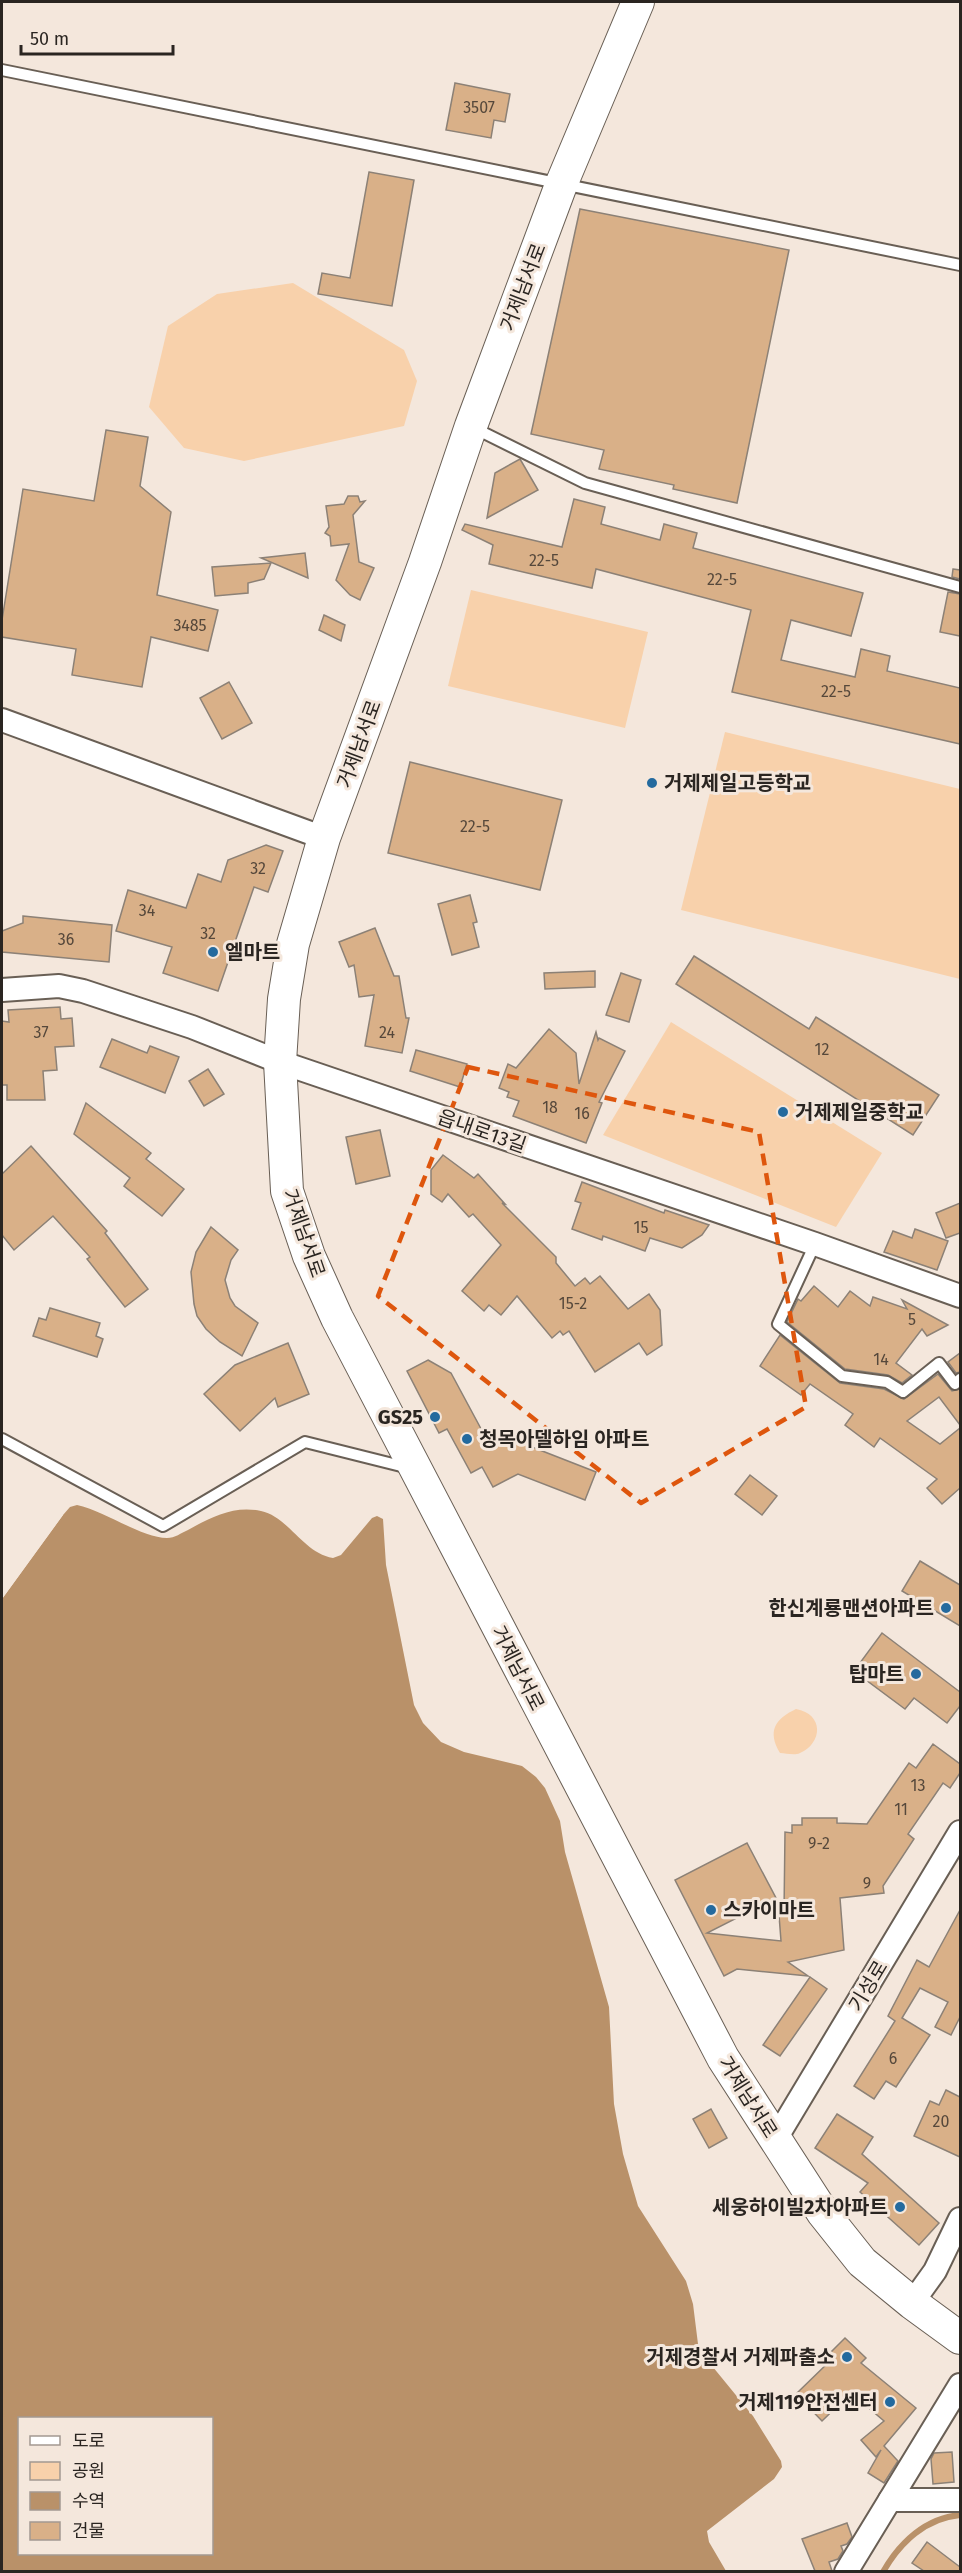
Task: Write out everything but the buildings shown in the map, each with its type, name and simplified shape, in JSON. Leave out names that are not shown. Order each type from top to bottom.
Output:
[{"type":"main road","name":"거제남서로","points":[[638,2],[561,186],[471,426],[425,562],[324,838],[293,944],[284,999],[280,1062],[287,1191],[309,1257],[337,1318],[723,2058],[823,2213],[862,2262],[960,2338]]},
{"type":"street","points":[[2,720],[324,838]]},
{"type":"street","name":"읍내로13길","points":[[2,990],[27,986],[59,986],[83,990],[192,1027],[280,1062],[815,1244],[960,1296]]},
{"type":"street","name":"기성로","points":[[775,2140],[960,1832]]},
{"type":"street","points":[[912,2303],[935,2271],[960,2219]]},
{"type":"street","points":[[846,2571],[960,2385]]},
{"type":"street","points":[[890,2500],[960,2500]]},
{"type":"lane","points":[[2,70],[960,266]]},
{"type":"lane","points":[[471,426],[585,483],[960,587]]},
{"type":"lane","points":[[815,1244],[778,1324],[842,1376],[887,1382],[903,1392],[939,1363],[955,1384],[960,1379]]},
{"type":"lane","points":[[2,1439],[163,1526],[305,1442],[415,1469]]},
{"type":"highlighted area","points":[[468,1067],[759,1132],[806,1407],[641,1503],[378,1296]]},
{"type":"green space","points":[[293,283],[404,350],[417,381],[404,426],[244,461],[184,448],[149,407],[168,326],[217,294]]},
{"type":"green space","points":[[471,590],[648,632],[625,728],[448,686]]},
{"type":"green space","points":[[725,732],[960,789],[960,979],[681,910]]},
{"type":"green space","points":[[671,1022],[882,1153],[836,1227],[603,1135]]},
{"type":"green space","points":[[796,1709],[805,1712],[816,1722],[816,1736],[813,1743],[800,1753],[780,1753],[774,1738],[775,1726],[783,1717]]},
{"type":"water","points":[[77,1505],[146,1534],[167,1538],[223,1513],[241,1510],[261,1511],[280,1520],[304,1543],[322,1555],[333,1558],[341,1555],[372,1518],[377,1516],[383,1519],[386,1565],[414,1705],[423,1723],[441,1742],[464,1752],[522,1766],[545,1788],[560,1821],[565,1852],[609,2007],[614,2104],[623,2154],[638,2206],[686,2281],[693,2304],[698,2344],[708,2361],[753,2416],[781,2461],[782,2467],[774,2479],[707,2531],[709,2542],[726,2571],[2,2572],[2,1599],[70,1507]]},
{"type":"pier","points":[[60,1513],[63,1515],[2,1599],[2,1594]]},
{"type":"waterway","points":[[883,2572],[897,2551],[915,2533],[936,2521],[960,2515]]},
{"type":"place","name":"거제제일고등학교","points":[[652,783]]},
{"type":"place","name":"엘마트","points":[[213,952]]},
{"type":"place","name":"거제제일중학교","points":[[783,1112]]},
{"type":"place","name":"GS25","points":[[435,1417]]},
{"type":"place","name":"청목아델하임 아파트","points":[[467,1439]]},
{"type":"place","name":"한신계룡맨션아파트","points":[[946,1608]]},
{"type":"place","name":"탑마트","points":[[916,1674]]},
{"type":"place","name":"스카이마트","points":[[711,1910]]},
{"type":"place","name":"세웅하이빌2차아파트","points":[[900,2207]]},
{"type":"place","name":"거제경찰서 거제파출소","points":[[847,2357]]},
{"type":"place","name":"거제119안전센터","points":[[890,2402]]}]
